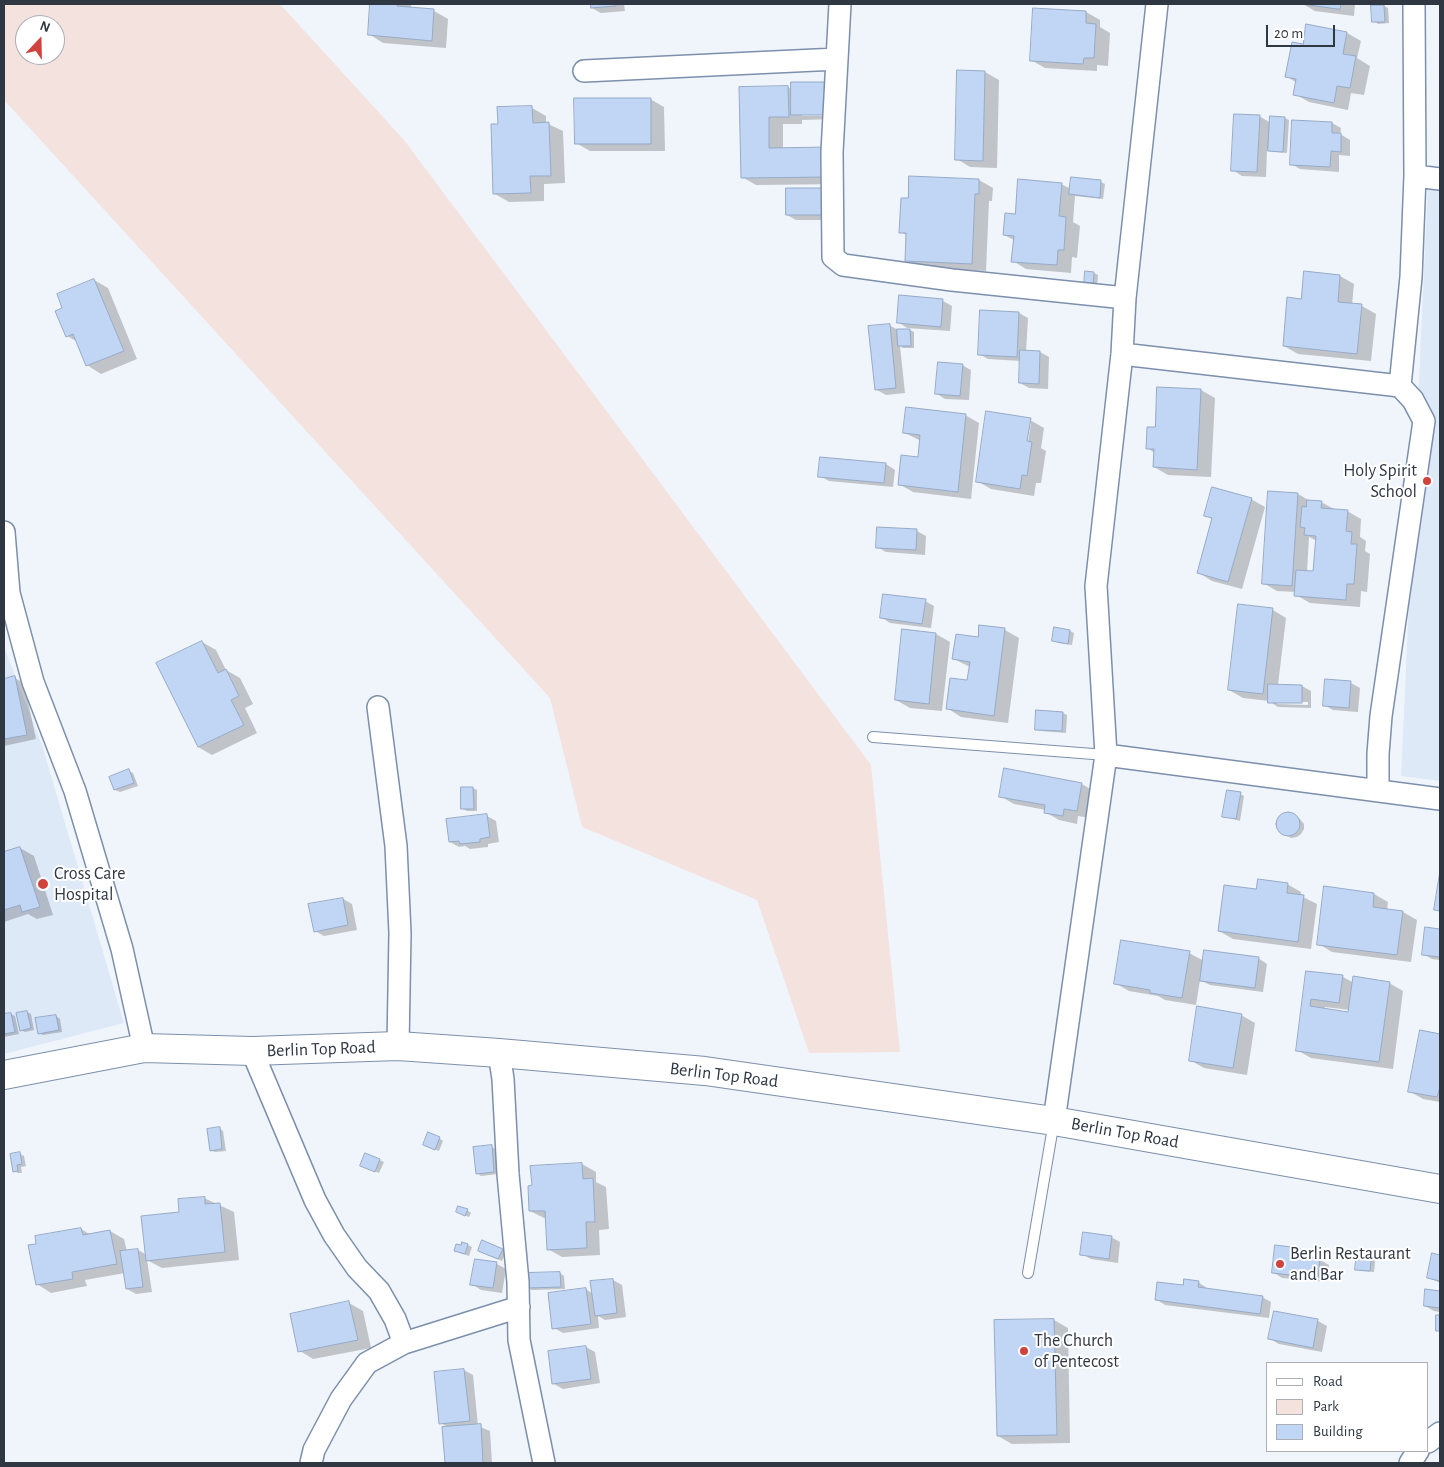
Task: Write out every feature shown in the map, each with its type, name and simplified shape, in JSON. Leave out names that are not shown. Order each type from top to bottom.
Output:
[{"type":"street","points":[[840,4],[832,152],[834,257],[843,265],[952,280],[1125,298]]},
{"type":"street","points":[[1054,1121],[1106,755],[1096,586],[1122,354],[1125,298],[1157,4]]},
{"type":"street","points":[[1400,386],[1412,277],[1415,176],[1414,4]]},
{"type":"street","points":[[584,71],[837,59]]},
{"type":"street","points":[[1415,176],[1440,179]]},
{"type":"street","points":[[1122,354],[1400,386],[1413,400],[1424,421],[1381,716],[1378,791]]},
{"type":"street","points":[[4,532],[6,593],[33,682],[75,791],[122,949],[144,1048]]},
{"type":"street","points":[[378,707],[396,846],[400,933],[398,1046]]},
{"type":"street","points":[[1106,755],[1440,799]]},
{"type":"street","name":"Berlin Top Road","points":[[4,1075],[144,1048],[252,1051],[398,1046],[499,1053],[704,1071],[1054,1121],[1440,1189]]},
{"type":"street","points":[[252,1051],[315,1200],[339,1242],[357,1268],[379,1291],[395,1319],[404,1343]]},
{"type":"street","points":[[499,1053],[503,1079],[508,1174],[519,1307],[519,1340],[544,1463]]},
{"type":"street","points":[[311,1463],[314,1450],[341,1399],[367,1363],[404,1343],[519,1307]]},
{"type":"street","points":[[1429,1441],[1440,1433]]},
{"type":"street","points":[[1410,1463],[1417,1452]]},
{"type":"lane","points":[[873,737],[1106,755]]},
{"type":"lane","points":[[1028,1273],[1054,1121]]},
{"type":"shaded area","name":"Holy Spirit School","points":[[1428,183],[1440,185],[1440,781],[1401,776]]},
{"type":"shaded area","name":"Cross Care Hospital","points":[[4,650],[42,745],[124,1023],[4,1054]]},
{"type":"green space","points":[[4,4],[280,4],[404,140],[871,765],[900,1052],[809,1053],[757,900],[582,827],[550,698],[4,100]]},
{"type":"building","points":[[370,4],[397,4],[397,6],[434,9],[432,41],[368,35]]},
{"type":"building","points":[[591,4],[616,4],[616,6],[591,8]]},
{"type":"building","points":[[1302,4],[1341,4],[1340,9]]},
{"type":"building","points":[[1371,5],[1384,5],[1385,22],[1372,22]]},
{"type":"building","points":[[1033,8],[1086,11],[1086,23],[1096,24],[1094,58],[1084,58],[1083,64],[1030,61]]},
{"type":"building","points":[[1306,24],[1347,32],[1343,54],[1356,56],[1350,88],[1337,86],[1334,103],[1293,95],[1296,79],[1285,77],[1292,42],[1303,44]]},
{"type":"building","points":[[957,70],[985,71],[983,161],[955,160]]},
{"type":"building","points":[[791,82],[829,82],[829,115],[791,115]]},
{"type":"building","points":[[788,86],[789,117],[769,117],[769,148],[829,147],[829,177],[741,178],[739,87]]},
{"type":"building","points":[[574,98],[651,98],[651,144],[575,144]]},
{"type":"building","points":[[532,106],[533,123],[549,122],[551,176],[530,176],[531,193],[493,194],[491,124],[498,124],[497,107]]},
{"type":"building","points":[[1234,114],[1260,115],[1257,172],[1231,171]]},
{"type":"building","points":[[1270,116],[1285,117],[1283,152],[1268,151]]},
{"type":"building","points":[[1292,120],[1332,122],[1332,133],[1341,133],[1341,152],[1331,151],[1330,167],[1290,165]]},
{"type":"building","points":[[909,176],[979,179],[979,194],[975,194],[972,264],[905,261],[906,233],[899,233],[901,198],[908,198]]},
{"type":"building","points":[[1071,177],[1101,180],[1100,198],[1069,194]]},
{"type":"building","points":[[1018,179],[1062,183],[1059,216],[1066,217],[1064,250],[1058,250],[1057,265],[1011,262],[1014,236],[1003,235],[1005,213],[1015,214]]},
{"type":"building","points":[[786,188],[830,188],[830,215],[786,215]]},
{"type":"building","points":[[1085,271],[1094,272],[1093,287],[1084,286]]},
{"type":"building","points":[[1304,271],[1340,275],[1338,302],[1362,304],[1357,354],[1283,346],[1287,297],[1301,299]]},
{"type":"building","points":[[94,279],[124,351],[86,366],[73,334],[66,337],[55,311],[62,308],[57,294]]},
{"type":"building","points":[[899,295],[943,299],[941,327],[897,323]]},
{"type":"building","points":[[980,310],[1019,312],[1017,357],[978,355]]},
{"type":"building","points":[[890,324],[896,388],[875,390],[868,326]]},
{"type":"building","points":[[897,329],[910,329],[911,346],[898,346]]},
{"type":"building","points":[[1020,350],[1040,351],[1039,384],[1019,383]]},
{"type":"building","points":[[938,362],[963,364],[960,396],[935,394]]},
{"type":"building","points":[[1157,387],[1201,389],[1197,470],[1153,467],[1154,449],[1146,449],[1147,427],[1155,427]]},
{"type":"building","points":[[906,407],[966,414],[958,492],[898,485],[901,455],[918,457],[920,435],[903,433]]},
{"type":"building","points":[[986,411],[1031,418],[1027,441],[1032,442],[1027,476],[1022,475],[1020,489],[976,482]]},
{"type":"building","points":[[820,457],[886,463],[884,483],[818,477]]},
{"type":"building","points":[[1212,487],[1252,498],[1228,582],[1197,573],[1212,518],[1204,516]]},
{"type":"building","points":[[1268,491],[1298,493],[1292,586],[1262,584]]},
{"type":"building","points":[[1307,500],[1322,501],[1321,508],[1348,510],[1346,531],[1352,532],[1351,544],[1357,544],[1354,584],[1347,584],[1346,600],[1294,596],[1296,570],[1313,571],[1316,536],[1304,535],[1305,528],[1300,527],[1302,506],[1306,507]]},
{"type":"building","points":[[877,527],[917,529],[916,550],[876,548]]},
{"type":"building","points":[[883,594],[926,599],[922,624],[880,618]]},
{"type":"building","points":[[1238,604],[1273,608],[1263,694],[1228,690]]},
{"type":"building","points":[[979,625],[1005,628],[994,716],[946,709],[950,678],[967,680],[970,662],[952,659],[956,634],[978,637]]},
{"type":"building","points":[[1054,627],[1070,630],[1068,644],[1052,641]]},
{"type":"building","points":[[902,629],[936,633],[929,704],[895,700]]},
{"type":"building","points":[[202,641],[218,673],[226,669],[239,696],[231,700],[244,725],[198,747],[156,663]]},
{"type":"building","points":[[15,676],[27,735],[4,739],[4,679]]},
{"type":"building","points":[[1325,679],[1351,681],[1349,708],[1323,706]]},
{"type":"building","points":[[1268,684],[1302,685],[1302,703],[1268,703]]},
{"type":"building","points":[[1036,710],[1063,712],[1062,731],[1035,730]]},
{"type":"building","points":[[1004,768],[1082,783],[1077,811],[1064,809],[1063,816],[1044,813],[1045,805],[999,797]]},
{"type":"building","points":[[129,769],[134,783],[114,790],[109,777]]},
{"type":"building","points":[[461,787],[473,787],[474,809],[461,809]]},
{"type":"building","points":[[1227,790],[1241,792],[1236,819],[1222,817]]},
{"type":"building","points":[[1288,812],[1293,813],[1299,819],[1299,829],[1293,835],[1288,836],[1283,835],[1277,829],[1276,824],[1277,819],[1283,813]]},
{"type":"building","points":[[487,814],[490,837],[480,839],[480,842],[460,844],[459,841],[449,842],[446,819]]},
{"type":"building","points":[[20,847],[40,907],[22,912],[20,905],[4,910],[4,852]]},
{"type":"building","points":[[1440,871],[1440,911],[1434,910]]},
{"type":"building","points":[[1258,879],[1288,883],[1287,893],[1304,895],[1298,942],[1218,931],[1224,885],[1256,889]]},
{"type":"building","points":[[1324,886],[1374,893],[1373,907],[1403,911],[1397,955],[1317,945]]},
{"type":"building","points":[[343,898],[348,925],[314,932],[308,904]]},
{"type":"building","points":[[1425,927],[1440,929],[1440,957],[1422,955]]},
{"type":"building","points":[[1121,940],[1190,951],[1182,998],[1150,993],[1150,990],[1114,984]]},
{"type":"building","points":[[1204,950],[1259,957],[1255,988],[1200,981]]},
{"type":"building","points":[[1306,971],[1343,975],[1339,1003],[1311,999],[1310,1006],[1348,1012],[1353,976],[1390,982],[1379,1062],[1296,1051]]},
{"type":"building","points":[[1197,1006],[1242,1014],[1233,1068],[1189,1061]]},
{"type":"building","points":[[27,1011],[31,1028],[20,1031],[16,1013]]},
{"type":"building","points":[[11,1013],[15,1032],[4,1034],[4,1014]]},
{"type":"building","points":[[56,1015],[59,1030],[38,1034],[35,1018]]},
{"type":"building","points":[[1420,1030],[1440,1034],[1440,1087],[1437,1097],[1408,1092]]},
{"type":"building","points":[[220,1127],[222,1149],[210,1151],[207,1129]]},
{"type":"building","points":[[428,1132],[440,1137],[435,1150],[423,1145]]},
{"type":"building","points":[[492,1145],[494,1172],[476,1174],[473,1147]]},
{"type":"building","points":[[20,1152],[22,1164],[17,1165],[18,1171],[13,1172],[10,1154]]},
{"type":"building","points":[[365,1153],[380,1159],[375,1172],[360,1166]]},
{"type":"building","points":[[582,1163],[583,1179],[593,1178],[595,1222],[586,1222],[587,1248],[547,1250],[545,1211],[529,1211],[528,1186],[532,1185],[530,1166]]},
{"type":"building","points":[[205,1197],[205,1204],[220,1203],[225,1252],[146,1261],[141,1216],[179,1212],[178,1199]]},
{"type":"building","points":[[458,1206],[468,1209],[465,1216],[456,1212]]},
{"type":"building","points":[[81,1228],[83,1235],[110,1230],[117,1264],[72,1272],[73,1279],[36,1285],[28,1245],[36,1244],[35,1236]]},
{"type":"building","points":[[1083,1232],[1112,1236],[1109,1259],[1080,1255]]},
{"type":"building","points":[[482,1240],[503,1249],[498,1259],[478,1251]]},
{"type":"building","points":[[462,1242],[468,1244],[465,1254],[454,1251],[456,1244],[461,1245]]},
{"type":"building","points":[[1275,1245],[1300,1248],[1299,1256],[1320,1258],[1318,1278],[1272,1273]]},
{"type":"building","points":[[138,1249],[143,1287],[126,1289],[120,1251]]},
{"type":"building","points":[[1357,1249],[1372,1251],[1370,1271],[1355,1270]]},
{"type":"building","points":[[1432,1253],[1440,1255],[1440,1281],[1427,1278]]},
{"type":"building","points":[[475,1259],[497,1262],[493,1288],[470,1285]]},
{"type":"building","points":[[560,1272],[561,1287],[527,1288],[526,1273]]},
{"type":"building","points":[[613,1279],[617,1313],[595,1316],[590,1281]]},
{"type":"building","points":[[1184,1279],[1199,1281],[1198,1287],[1263,1296],[1260,1314],[1155,1300],[1157,1282],[1183,1285]]},
{"type":"building","points":[[586,1288],[591,1324],[552,1329],[548,1293]]},
{"type":"building","points":[[1425,1289],[1440,1291],[1440,1308],[1424,1306]]},
{"type":"building","points":[[349,1301],[358,1340],[298,1352],[290,1314]]},
{"type":"building","points":[[1274,1311],[1318,1319],[1313,1348],[1268,1339]]},
{"type":"building","points":[[1436,1315],[1440,1315],[1440,1331],[1436,1331]]},
{"type":"building","points":[[1054,1319],[1057,1435],[997,1436],[994,1320]]},
{"type":"building","points":[[586,1346],[591,1379],[552,1384],[548,1351]]},
{"type":"building","points":[[464,1369],[470,1421],[439,1424],[434,1372]]},
{"type":"building","points":[[481,1424],[483,1463],[445,1463],[442,1427]]},
{"type":"place","name":"Holy Spirit School","points":[[1427,481]]},
{"type":"place","name":"Cross Care Hospital","points":[[43,884]]},
{"type":"place","name":"Berlin Restaurant and Bar","points":[[1280,1264]]},
{"type":"place","name":"The Church of Pentecost","points":[[1024,1351]]}]
